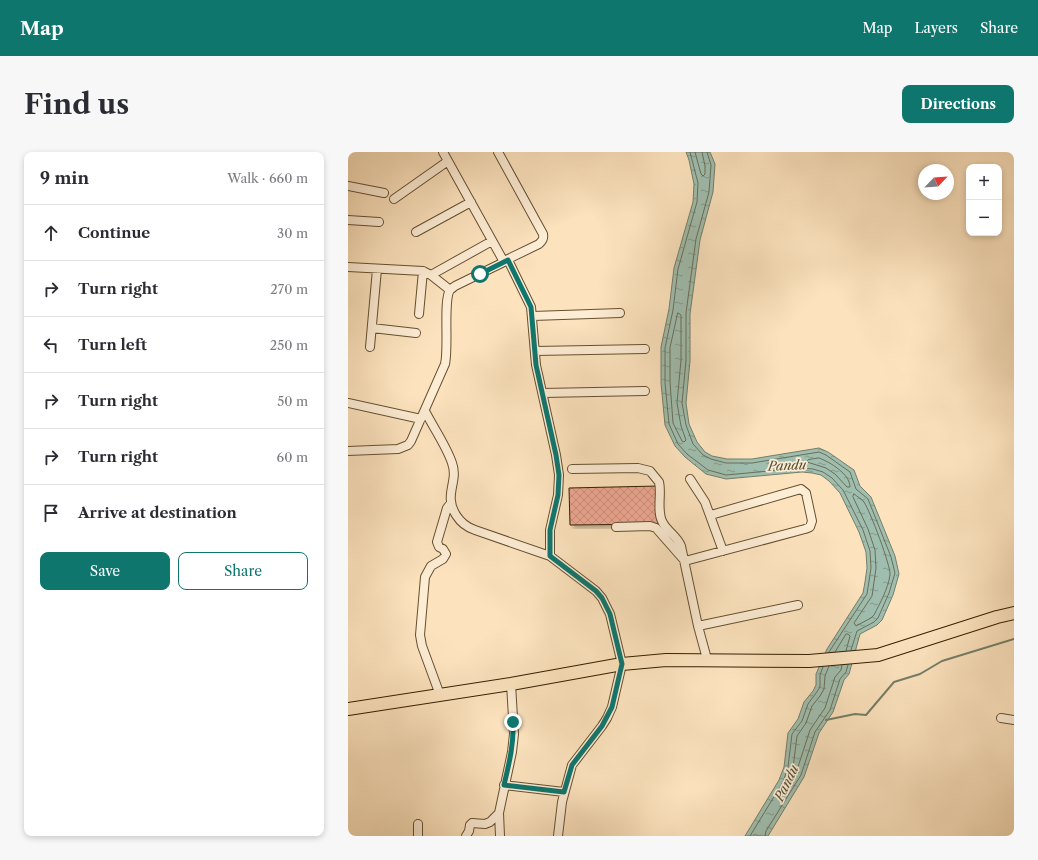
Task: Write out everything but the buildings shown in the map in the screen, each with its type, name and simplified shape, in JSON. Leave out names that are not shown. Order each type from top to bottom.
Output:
[{"type":"highway","points":[[348,709],[511,684],[622,664],[666,660],[707,659],[809,661],[878,654],[1014,613]]},
{"type":"street","points":[[443,152],[492,241],[506,261],[529,301],[533,316],[536,365],[559,475],[558,495],[550,530],[550,556]]},
{"type":"street","points":[[348,451],[398,449],[408,445],[425,411],[443,370],[447,357],[447,301],[450,290],[455,286],[539,244],[542,241],[543,234],[498,152]]},
{"type":"street","points":[[394,199],[448,161]]},
{"type":"street","points":[[348,186],[384,193]]},
{"type":"street","points":[[416,232],[471,202]]},
{"type":"street","points":[[348,220],[379,222]]},
{"type":"street","points":[[348,268],[427,273],[492,241]]},
{"type":"street","points":[[370,347],[377,269]]},
{"type":"street","points":[[427,273],[450,290]]},
{"type":"street","points":[[419,314],[427,273]]},
{"type":"street","points":[[533,316],[620,313]]},
{"type":"street","points":[[372,328],[416,333]]},
{"type":"street","points":[[535,351],[645,349]]},
{"type":"street","points":[[542,393],[645,391]]},
{"type":"street","points":[[348,403],[421,419]]},
{"type":"street","points":[[425,411],[452,463],[454,475],[450,503],[458,518],[468,527],[550,556],[596,591],[602,598],[610,614],[622,664],[612,707],[602,726],[572,765],[564,792],[558,836]]},
{"type":"street","points":[[572,469],[638,468],[650,471],[659,482],[661,519],[680,542],[698,626],[707,659]]},
{"type":"street","points":[[690,479],[700,492],[711,515],[723,551]]},
{"type":"street","points":[[685,561],[810,527],[812,521],[806,493],[800,489],[711,515]]},
{"type":"street","points":[[440,695],[422,646],[420,635],[425,577],[431,566],[443,559],[446,554],[443,549],[439,547],[437,542],[447,508],[450,503]]},
{"type":"street","points":[[616,527],[650,526],[656,528],[685,561]]},
{"type":"street","points":[[698,626],[798,605]]},
{"type":"street","points":[[500,836],[499,813],[512,752],[514,734],[511,684]]},
{"type":"street","points":[[1001,718],[1014,720]]},
{"type":"street","points":[[504,785],[564,792]]},
{"type":"street","points":[[466,836],[472,823],[485,824],[490,822],[499,813]]},
{"type":"street","points":[[418,824],[418,836]]},
{"type":"water","name":"Pandu","points":[[686,152],[710,152],[715,164],[713,192],[700,240],[690,314],[690,361],[686,403],[689,424],[697,442],[705,452],[712,456],[727,459],[752,459],[819,448],[828,452],[854,470],[860,486],[871,497],[895,556],[899,574],[893,595],[882,620],[877,625],[860,634],[849,674],[844,680],[833,712],[819,733],[804,777],[768,836],[745,836],[779,780],[784,767],[788,733],[798,719],[804,702],[816,685],[816,674],[827,649],[863,593],[867,568],[866,552],[859,532],[840,493],[821,475],[802,472],[726,479],[706,474],[685,457],[675,446],[665,425],[661,383],[661,347],[669,309],[674,268],[693,202],[694,184]]},
{"type":"waterway","points":[[826,720],[855,714],[866,715],[894,682],[920,674],[942,661],[1014,639]]},
{"type":"route","points":[[480,274],[508,260],[529,301],[533,316],[536,365],[559,475],[558,495],[550,530],[550,556],[596,591],[602,598],[610,614],[622,664],[612,707],[602,726],[572,765],[564,792],[504,785],[512,752],[514,734],[513,722]]}]
